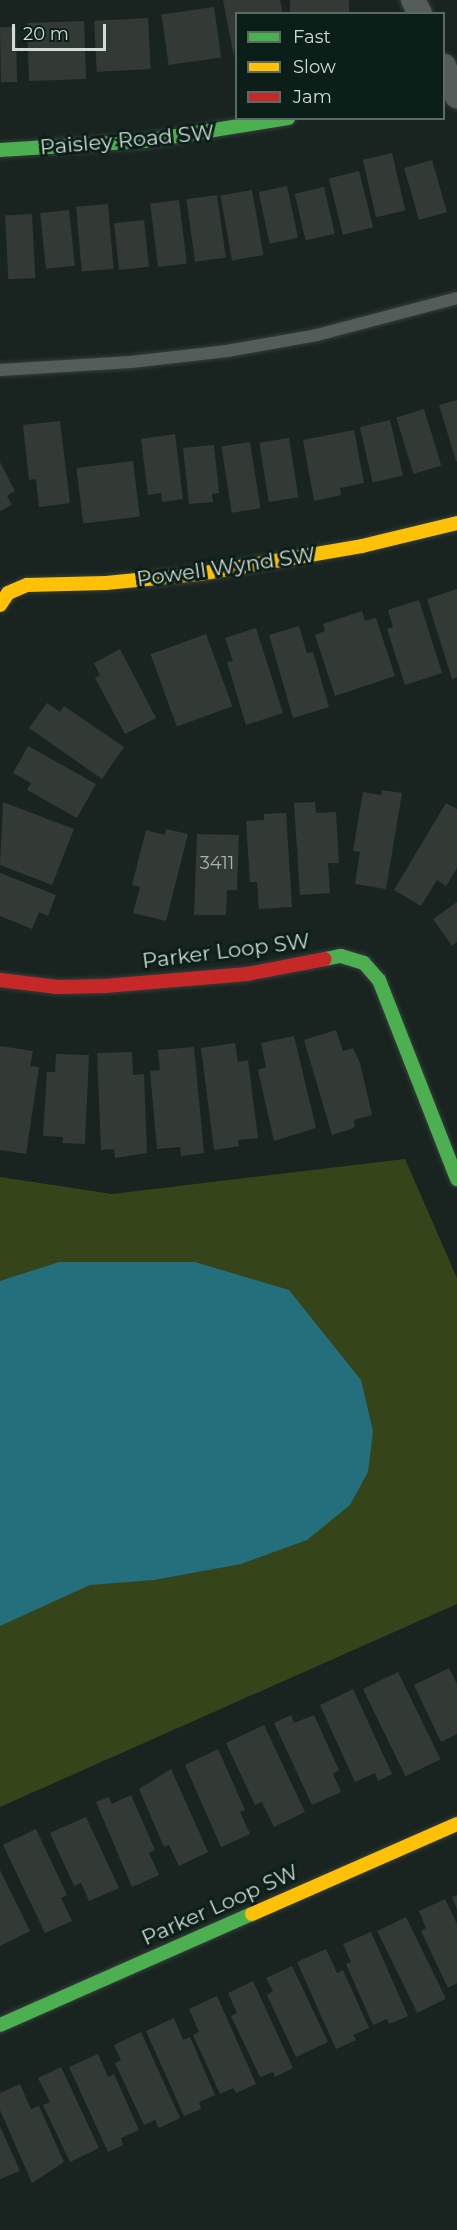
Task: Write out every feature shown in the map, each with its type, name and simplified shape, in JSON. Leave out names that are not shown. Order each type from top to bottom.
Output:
[{"type":"street","points":[[447,67],[457,96]]},
{"type":"street","name":"Paisley Road SW","points":[[0,150],[145,141],[276,120]]},
{"type":"street","name":"Powell Wynd SW","points":[[0,605],[8,593],[27,585],[106,584],[232,570],[362,546],[457,523]]},
{"type":"street","name":"Parker Loop SW","points":[[0,980],[58,987],[105,986],[247,974],[341,956],[364,963],[379,980],[390,1003],[457,1179]]},
{"type":"street","name":"Parker Loop SW","points":[[0,2025],[457,1824]]},
{"type":"lane","points":[[0,370],[131,362],[227,351],[317,335],[457,298]]},
{"type":"green space","points":[[405,1159],[457,1278],[457,1604],[0,1807],[0,1177],[112,1194]]},
{"type":"water","points":[[59,1262],[195,1262],[289,1290],[361,1380],[373,1431],[368,1472],[350,1505],[307,1540],[241,1564],[154,1580],[90,1585],[0,1626],[0,1281]]},
{"type":"building","points":[[223,0],[280,0],[283,12],[235,12],[234,57]]},
{"type":"building","points":[[290,0],[349,0],[349,12],[290,12]]},
{"type":"building","points":[[214,7],[221,58],[169,65],[162,14]]},
{"type":"building","points":[[148,18],[151,69],[97,72],[94,21]]},
{"type":"building","points":[[84,21],[86,79],[29,81],[27,23]]},
{"type":"building","points":[[0,27],[16,27],[17,82],[1,82]]},
{"type":"building","points":[[392,153],[405,210],[376,217],[363,160]]},
{"type":"building","points":[[432,160],[447,212],[419,220],[404,168]]},
{"type":"building","points":[[359,171],[373,227],[343,235],[329,178]]},
{"type":"building","points":[[287,186],[298,238],[270,244],[259,192]]},
{"type":"building","points":[[324,187],[335,234],[306,241],[295,194]]},
{"type":"building","points":[[252,190],[263,255],[232,261],[220,196]]},
{"type":"building","points":[[217,195],[226,257],[195,262],[186,199]]},
{"type":"building","points":[[179,200],[187,264],[158,267],[150,204]]},
{"type":"building","points":[[108,204],[114,269],[82,272],[76,207]]},
{"type":"building","points":[[69,210],[75,266],[46,269],[40,213]]},
{"type":"building","points":[[32,214],[35,278],[8,279],[5,215]]},
{"type":"building","points":[[144,220],[149,267],[119,270],[114,223]]},
{"type":"building","points":[[457,400],[457,461],[456,461],[439,405]]},
{"type":"building","points":[[424,409],[441,465],[414,474],[396,417]]},
{"type":"building","points":[[390,420],[403,476],[373,483],[360,427]]},
{"type":"building","points":[[60,421],[70,503],[39,507],[36,479],[29,480],[23,425]]},
{"type":"building","points":[[354,430],[364,483],[340,488],[341,495],[314,501],[303,440]]},
{"type":"building","points":[[175,434],[183,499],[162,502],[161,493],[148,495],[141,439]]},
{"type":"building","points":[[289,438],[298,497],[269,502],[259,443]]},
{"type":"building","points":[[250,442],[260,508],[232,513],[221,447]]},
{"type":"building","points":[[214,445],[219,493],[212,494],[213,502],[189,504],[183,448]]},
{"type":"building","points":[[133,461],[140,517],[83,524],[76,468]]},
{"type":"building","points":[[0,462],[15,491],[7,496],[12,505],[0,511]]},
{"type":"building","points":[[457,589],[457,677],[452,679],[427,599]]},
{"type":"building","points":[[419,600],[442,673],[405,685],[387,629],[393,627],[388,610]]},
{"type":"building","points":[[362,611],[365,621],[376,618],[395,676],[335,696],[315,635],[325,631],[323,624]]},
{"type":"building","points":[[299,626],[307,653],[313,652],[329,707],[293,718],[269,635]]},
{"type":"building","points":[[256,628],[283,713],[246,725],[227,662],[233,661],[225,638]]},
{"type":"building","points":[[206,634],[232,706],[177,727],[151,654]]},
{"type":"building","points":[[120,649],[156,718],[125,734],[95,678],[100,675],[94,663]]},
{"type":"building","points":[[47,703],[60,712],[64,706],[124,747],[102,779],[29,728]]},
{"type":"building","points":[[28,746],[96,784],[77,818],[27,790],[31,783],[13,773]]},
{"type":"building","points":[[382,790],[402,793],[386,889],[355,884],[360,852],[353,851],[363,792],[381,795]]},
{"type":"building","points":[[3,802],[74,829],[52,885],[0,865]]},
{"type":"building","points":[[315,802],[316,813],[336,812],[339,863],[328,863],[330,893],[300,895],[294,803]]},
{"type":"building","points":[[446,803],[457,809],[457,868],[446,886],[437,880],[421,906],[394,890]]},
{"type":"building","points":[[286,813],[292,907],[259,909],[257,882],[250,882],[246,821],[264,820],[264,814]]},
{"type":"building","points":[[166,829],[188,834],[166,921],[133,913],[140,887],[132,885],[146,830],[165,835]]},
{"type":"building","points":[[197,834],[239,835],[237,890],[227,890],[226,915],[194,915]]},
{"type":"building","points":[[0,873],[56,895],[48,916],[39,912],[32,929],[0,916]]},
{"type":"building","points":[[457,902],[457,942],[452,946],[433,919]]},
{"type":"building","points":[[336,1030],[343,1051],[353,1048],[360,1063],[372,1115],[354,1120],[355,1126],[351,1129],[332,1135],[304,1040]]},
{"type":"building","points":[[294,1036],[316,1128],[274,1141],[258,1070],[266,1067],[261,1043]]},
{"type":"building","points":[[235,1043],[238,1062],[248,1060],[258,1138],[238,1140],[239,1146],[214,1150],[201,1048]]},
{"type":"building","points":[[0,1046],[33,1051],[30,1066],[39,1067],[26,1154],[0,1150]]},
{"type":"building","points":[[194,1047],[204,1153],[181,1156],[180,1147],[157,1149],[150,1071],[160,1070],[158,1050]]},
{"type":"building","points":[[132,1052],[133,1075],[144,1074],[147,1153],[115,1158],[114,1149],[101,1150],[97,1053]]},
{"type":"building","points":[[56,1054],[89,1055],[85,1144],[62,1143],[63,1137],[43,1136],[47,1072],[55,1072]]},
{"type":"building","points":[[449,1668],[457,1684],[457,1734],[441,1742],[414,1685]]},
{"type":"building","points":[[398,1672],[441,1759],[405,1776],[363,1689]]},
{"type":"building","points":[[353,1689],[392,1774],[378,1781],[375,1773],[355,1782],[320,1705]]},
{"type":"building","points":[[291,1715],[294,1723],[314,1715],[339,1770],[333,1774],[341,1792],[312,1805],[274,1723]]},
{"type":"building","points":[[264,1725],[305,1812],[274,1827],[262,1802],[255,1805],[226,1743]]},
{"type":"building","points":[[218,1749],[245,1810],[240,1812],[250,1834],[221,1847],[185,1765]]},
{"type":"building","points":[[171,1769],[208,1852],[179,1866],[169,1845],[164,1847],[139,1789]]},
{"type":"building","points":[[131,1795],[155,1850],[149,1853],[159,1875],[132,1887],[96,1802],[109,1797],[112,1804]]},
{"type":"building","points":[[86,1817],[119,1888],[89,1901],[81,1883],[74,1886],[50,1833]]},
{"type":"building","points":[[36,1829],[67,1895],[61,1898],[72,1921],[45,1933],[3,1845]]},
{"type":"building","points":[[0,1870],[30,1931],[0,1946]]},
{"type":"building","points":[[457,1895],[457,1909],[452,1897]]},
{"type":"building","points":[[445,1899],[457,1924],[457,1983],[448,1988],[421,1931],[426,1928],[419,1911]]},
{"type":"building","points":[[406,1917],[446,1999],[417,2013],[377,1931]]},
{"type":"building","points":[[371,1932],[408,2016],[389,2024],[387,2019],[373,2025],[346,1964],[351,1962],[343,1944]]},
{"type":"building","points":[[326,1949],[337,1973],[343,1970],[369,2028],[353,2035],[356,2040],[336,2049],[297,1962]]},
{"type":"building","points":[[292,1966],[328,2042],[296,2057],[267,1995],[273,1991],[266,1978]]},
{"type":"building","points":[[253,1981],[293,2068],[275,2077],[273,2072],[260,2077],[231,2016],[237,2013],[228,1993]]},
{"type":"building","points":[[217,1996],[256,2084],[236,2093],[233,2088],[220,2094],[193,2035],[199,2032],[189,2009]]},
{"type":"building","points":[[174,2018],[183,2040],[190,2037],[215,2095],[199,2102],[201,2109],[184,2116],[146,2031]]},
{"type":"building","points":[[141,2032],[180,2118],[159,2128],[155,2120],[144,2125],[115,2063],[121,2060],[114,2045]]},
{"type":"building","points":[[98,2054],[108,2077],[114,2074],[139,2130],[121,2138],[123,2145],[108,2152],[69,2067]]},
{"type":"building","points":[[61,2067],[99,2148],[70,2162],[43,2105],[50,2102],[38,2078]]},
{"type":"building","points":[[20,2084],[31,2109],[39,2106],[64,2162],[32,2183],[0,2110],[0,2093]]},
{"type":"building","points":[[0,2126],[20,2171],[0,2179]]},
{"type":"traffic: fast","points":[[0,150],[145,141],[276,120]]},
{"type":"traffic: fast","points":[[325,959],[341,956],[364,963],[379,980],[457,1179]]},
{"type":"traffic: fast","points":[[0,2025],[252,1914]]},
{"type":"traffic: slow","points":[[0,605],[8,593],[27,585],[106,583],[199,574],[362,546],[457,523]]},
{"type":"traffic: slow","points":[[252,1914],[457,1824]]},
{"type":"traffic: jam","points":[[0,980],[58,987],[105,986],[247,974],[325,959]]}]
